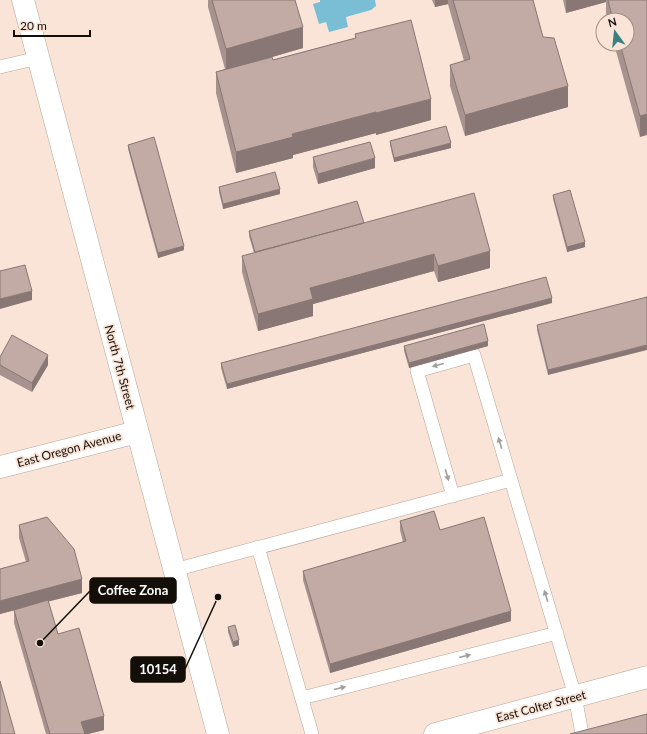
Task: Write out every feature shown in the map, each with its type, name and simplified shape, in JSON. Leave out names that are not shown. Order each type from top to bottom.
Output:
[{"type":"main road","name":"North 7th Street","points":[[23,0],[218,734]]},
{"type":"main road","name":"East Oregon Avenue","points":[[0,467],[137,432]]},
{"type":"main road","name":"East Colter Street","points":[[435,734],[576,696],[647,679]]},
{"type":"lane","points":[[0,67],[38,58]]},
{"type":"lane","points":[[453,496],[417,371],[474,355],[576,696],[582,734]]},
{"type":"lane","points":[[174,570],[511,480]]},
{"type":"lane","points":[[258,547],[312,734]]},
{"type":"lane","points":[[302,698],[557,633]]},
{"type":"water","points":[[320,0],[375,0],[376,6],[371,10],[346,17],[348,27],[329,32],[326,22],[319,24],[313,4],[320,2]]},
{"type":"building","points":[[212,0],[295,0],[303,27],[226,49]]},
{"type":"building","points":[[453,0],[533,0],[543,37],[554,38],[568,86],[465,115],[450,65],[470,59]]},
{"type":"building","points":[[608,0],[647,0],[647,114],[640,116],[622,52],[635,52],[635,12],[611,12]]},
{"type":"building","points":[[411,20],[431,99],[292,134],[293,137],[236,152],[216,72],[272,57],[273,60],[356,38],[355,34]]},
{"type":"building","points":[[446,126],[451,143],[394,158],[390,141]]},
{"type":"building","points":[[154,137],[184,246],[158,253],[128,145]]},
{"type":"building","points":[[370,142],[375,158],[318,174],[313,157]]},
{"type":"building","points":[[275,172],[280,189],[223,204],[219,187]]},
{"type":"building","points":[[570,190],[585,242],[567,247],[553,195]]},
{"type":"building","points":[[474,193],[490,251],[438,266],[434,254],[310,288],[313,299],[258,314],[242,256]]},
{"type":"building","points":[[357,201],[364,223],[255,252],[249,231]]},
{"type":"building","points":[[25,265],[32,291],[0,299],[0,271]]},
{"type":"building","points":[[546,277],[552,298],[227,384],[221,363]]},
{"type":"building","points":[[647,297],[647,345],[548,370],[537,325]]},
{"type":"building","points":[[484,324],[488,341],[409,363],[404,346]]},
{"type":"building","points":[[12,335],[48,355],[32,383],[0,365],[0,357]]},
{"type":"building","points":[[434,511],[440,530],[484,517],[511,611],[330,664],[303,571],[406,541],[400,521]]},
{"type":"building","points":[[47,517],[74,549],[82,579],[0,601],[0,569],[29,561],[19,525]]},
{"type":"building","points":[[48,600],[58,634],[79,628],[104,716],[81,722],[85,734],[50,734],[14,610]]},
{"type":"building","points":[[235,625],[239,640],[233,642],[228,627]]},
{"type":"building","points":[[0,681],[15,734],[0,734]]},
{"type":"building","points":[[647,714],[647,734],[570,734]]},
{"type":"place","name":"10154","points":[[218,597]]},
{"type":"place","name":"Coffee Zona","points":[[40,643]]}]
